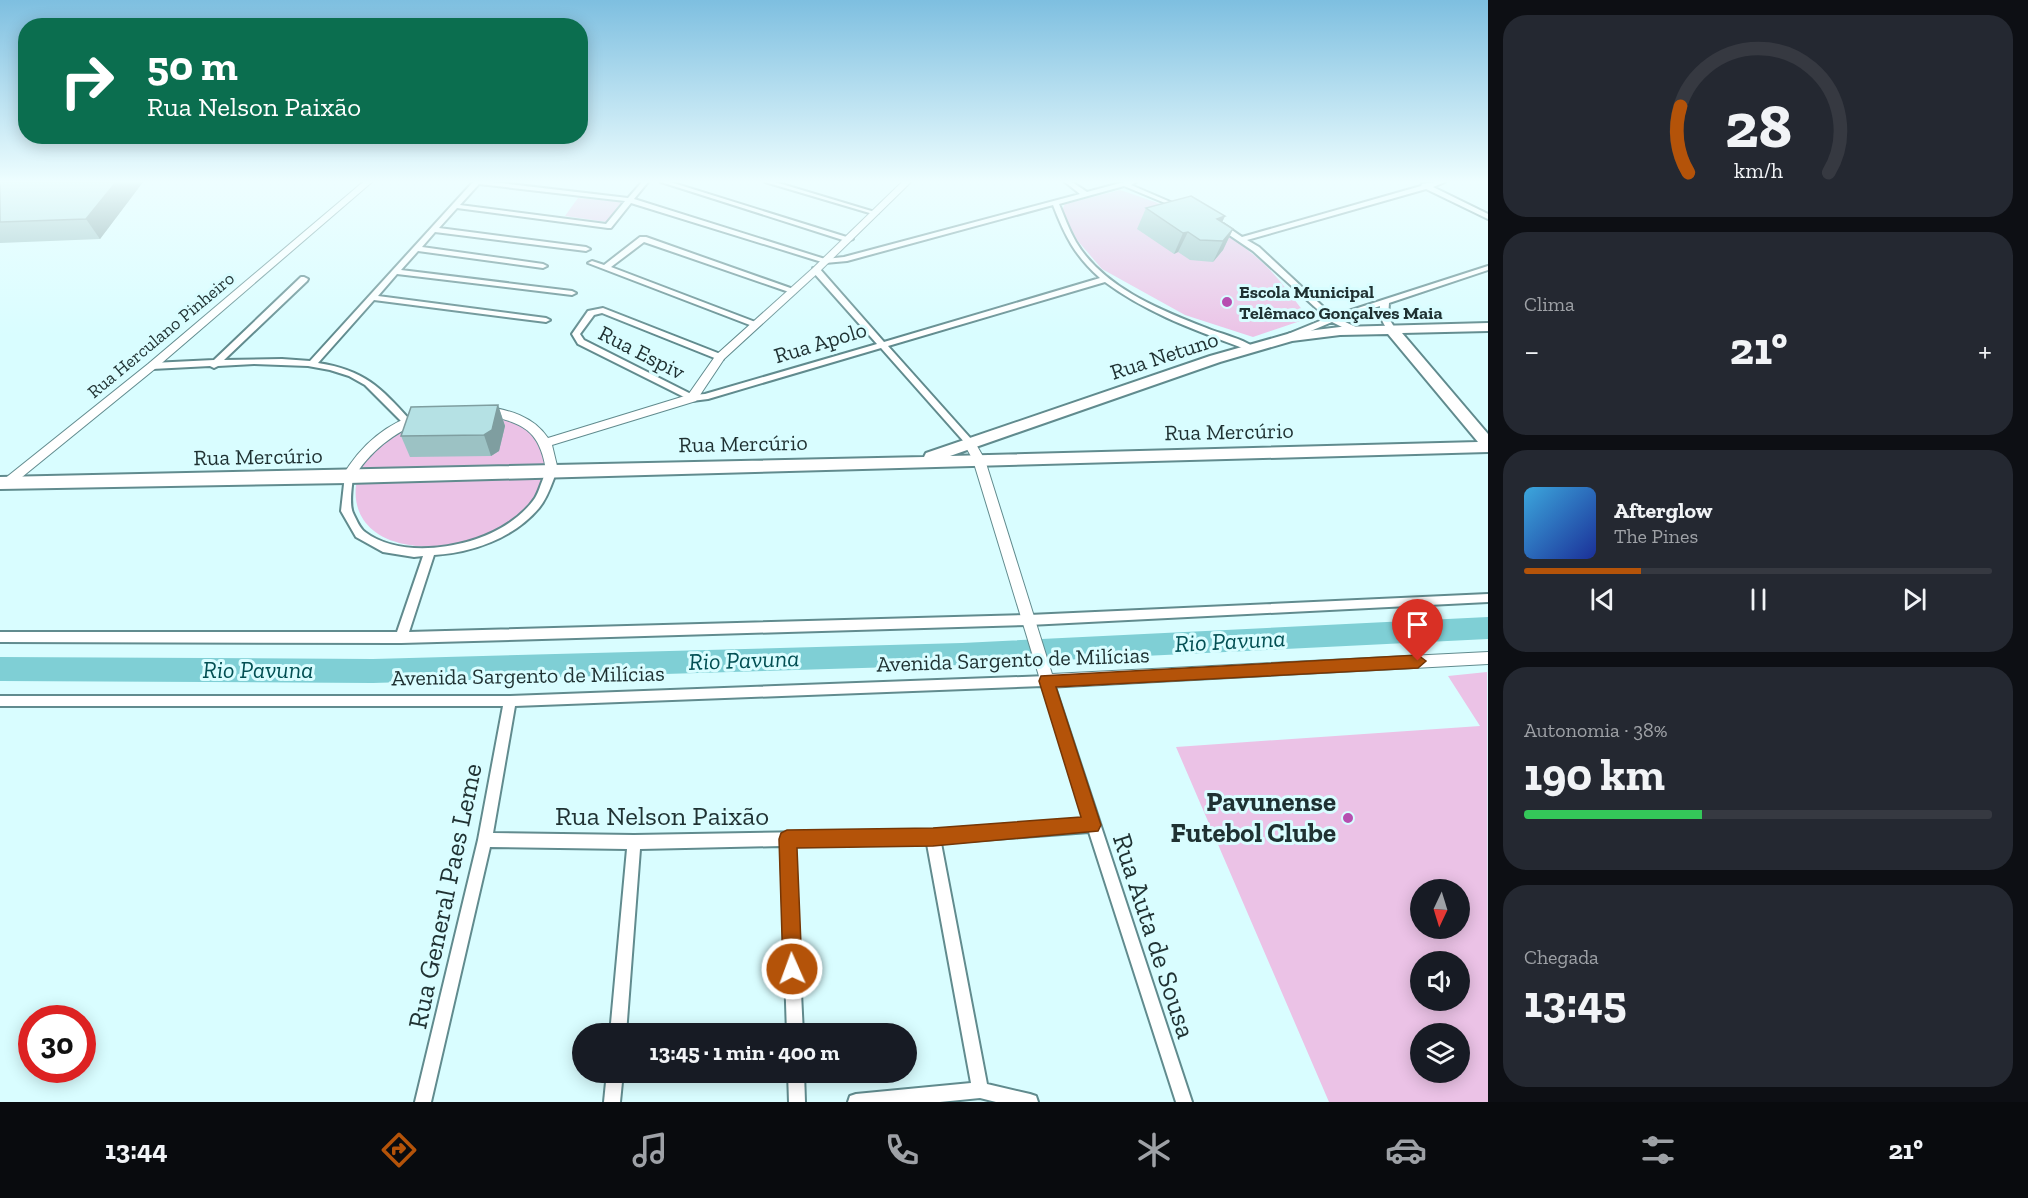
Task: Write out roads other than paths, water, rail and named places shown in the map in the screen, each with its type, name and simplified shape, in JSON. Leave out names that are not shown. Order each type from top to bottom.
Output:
[{"type":"main road","points":[[1291,337],[1357,331],[1488,327]]},
{"type":"main road","points":[[1392,330],[1488,445]]},
{"type":"main road","name":"Rua Netuno","points":[[922,461],[969,442],[1251,348],[1291,337]]},
{"type":"main road","points":[[1013,428],[1011,442],[1022,459]]},
{"type":"main road","name":"Rua Mercúrio","points":[[2,485],[1488,445]]},
{"type":"street","name":"Rua Herculano Pinheiro","points":[[2,485],[152,366],[308,233]]},
{"type":"street","points":[[312,364],[432,233]]},
{"type":"street","points":[[462,233],[586,249]]},
{"type":"street","points":[[737,233],[825,261],[855,256],[939,233]]},
{"type":"street","points":[[831,233],[849,239]]},
{"type":"street","points":[[692,398],[720,357],[855,233]]},
{"type":"street","points":[[1069,233],[1074,246],[1106,279],[1163,313],[1251,348]]},
{"type":"street","points":[[1233,233],[1274,263],[1308,299],[1332,319],[1357,331]]},
{"type":"street","points":[[1243,239],[1262,233]]},
{"type":"street","points":[[605,268],[643,239],[792,291]]},
{"type":"street","points":[[418,249],[543,266]]},
{"type":"street","points":[[592,263],[754,325]]},
{"type":"street","name":"Rua Netuno","points":[[1291,337],[1332,319],[1488,268]]},
{"type":"street","points":[[816,270],[969,442],[979,460],[1045,675]]},
{"type":"street","points":[[397,272],[572,293]]},
{"type":"street","points":[[214,365],[304,279]]},
{"type":"street","name":"Rua Apolo","points":[[546,443],[692,398],[705,397],[1106,279]]},
{"type":"street","points":[[373,298],[546,320]]},
{"type":"street","points":[[1385,302],[1382,311],[1384,319],[1392,330]]},
{"type":"street","name":"Rua Espiv","points":[[692,398],[578,340],[577,331],[591,313],[597,310],[720,357]]},
{"type":"street","points":[[152,366],[312,364],[354,375],[378,393],[407,423]]},
{"type":"street","points":[[431,414],[407,423],[370,446],[357,460],[348,477],[344,493],[345,509],[352,524],[365,537],[383,547],[429,554],[458,550],[487,541],[513,527],[533,509],[546,490],[552,470],[546,443],[538,432],[511,415],[474,409]]},
{"type":"street","points":[[401,638],[429,554]]},
{"type":"street","name":"Avenida Sargento de Milícias","points":[[0,637],[401,638],[1030,623],[1488,598]]},
{"type":"street","name":"Avenida Sargento de Milícias","points":[[0,700],[510,701],[1045,675],[1488,658]]},
{"type":"street","name":"Rua Auta de Sousa","points":[[1045,675],[1184,1102]]},
{"type":"street","name":"Rua General Paes Leme","points":[[423,1102],[485,840],[510,701]]},
{"type":"street","name":"Rua Nelson Paixão","points":[[485,840],[634,842],[933,837],[1092,825]]},
{"type":"street","points":[[933,837],[980,1090]]},
{"type":"street","points":[[787,839],[795,1023]]},
{"type":"street","points":[[619,1023],[634,842]]},
{"type":"street","points":[[612,1102],[614,1083]]},
{"type":"street","points":[[796,1083],[797,1102]]},
{"type":"street","points":[[856,1102],[980,1090],[1030,1102]]},
{"type":"waterway","name":"Rio Pavuna","points":[[0,669],[373,671],[962,654],[1488,628]]},
{"type":"place","name":"Escola Municipal Telêmaco Gonçalves Maia","points":[[1227,302]]},
{"type":"place","name":"Pavunense Futebol Clube","points":[[1348,818]]}]
